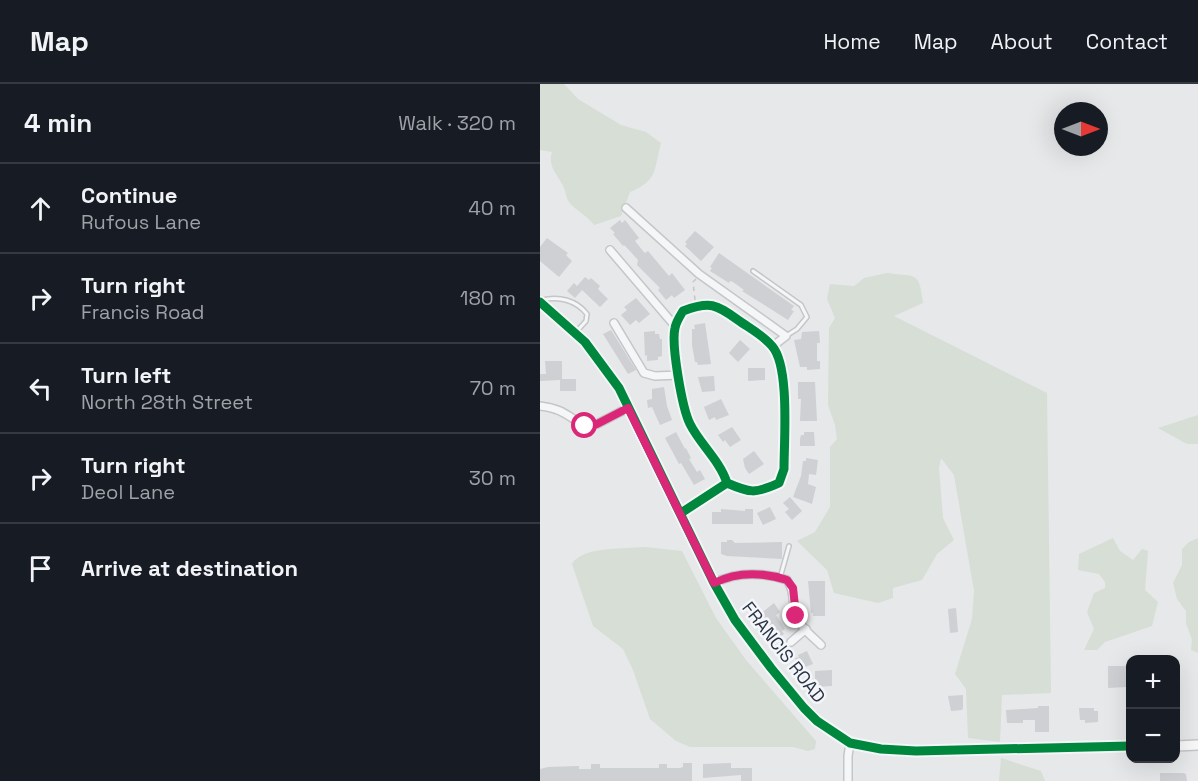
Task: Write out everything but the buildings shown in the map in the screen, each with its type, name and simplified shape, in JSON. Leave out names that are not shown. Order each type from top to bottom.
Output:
[{"type":"street","points":[[626,208],[699,274],[786,336],[772,346]]},
{"type":"street","points":[[610,250],[675,326]]},
{"type":"street","name":"FRANCIS ROAD","points":[[540,301],[585,342],[619,388],[714,583],[735,620],[771,668],[817,721],[850,743],[881,749],[916,751],[1126,746]]},
{"type":"street","points":[[700,305],[714,305],[772,346],[780,359],[783,375],[784,469],[779,483],[762,491],[747,492],[727,483],[690,424],[684,406],[679,375],[675,326],[683,311],[700,305]]},
{"type":"street","points":[[614,323],[644,373],[655,376],[679,375]]},
{"type":"street","points":[[540,406],[552,407],[568,413],[585,426],[597,424],[628,408]]},
{"type":"street","points":[[681,513],[727,483]]},
{"type":"street","points":[[714,583],[743,573],[784,579],[793,588],[796,616],[821,645]]},
{"type":"street","points":[[791,642],[806,629]]},
{"type":"street","points":[[848,781],[850,743]]},
{"type":"street","points":[[1180,746],[1198,745]]},
{"type":"lane","points":[[753,271],[801,305],[807,316],[797,329],[786,336]]},
{"type":"lane","points":[[540,301],[566,299],[580,305],[587,314],[586,321],[575,334]]},
{"type":"lane","points":[[784,579],[789,546]]},
{"type":"path","points":[[695,301],[693,282],[699,274]]},
{"type":"shaded area","points":[[540,84],[564,84],[578,99],[621,125],[646,132],[661,143],[650,179],[630,192],[621,216],[594,225],[568,200],[552,167],[552,152],[540,150]]},
{"type":"shaded area","points":[[887,273],[915,278],[918,280],[922,293],[923,303],[894,316],[1047,393],[1051,693],[1002,695],[1000,742],[968,738],[966,689],[955,674],[972,619],[974,591],[954,475],[941,458],[939,468],[943,518],[954,540],[937,554],[922,580],[893,588],[893,598],[878,603],[834,593],[827,570],[797,541],[815,532],[830,507],[830,447],[837,439],[828,405],[829,328],[835,318],[827,299],[830,284],[854,286],[864,278]]},
{"type":"shaded area","points":[[1198,415],[1198,444],[1187,444],[1158,428]]},
{"type":"shaded area","points":[[1113,538],[1120,551],[1133,560],[1142,549],[1148,551],[1145,590],[1158,602],[1152,626],[1105,642],[1097,650],[1084,650],[1094,629],[1087,612],[1094,593],[1105,588],[1105,582],[1099,574],[1078,570],[1079,554]]},
{"type":"shaded area","points":[[1198,538],[1198,653],[1191,650],[1192,640],[1186,623],[1186,611],[1177,599],[1173,583],[1182,565],[1182,549],[1189,542]]},
{"type":"shaded area","points":[[645,547],[682,551],[716,618],[746,660],[816,741],[815,749],[808,751],[793,747],[690,747],[676,741],[650,719],[623,649],[593,626],[572,564],[577,558],[594,551]]},
{"type":"shaded area","points":[[1001,758],[1041,771],[1045,781],[999,781]]},
{"type":"cycle path","points":[[540,302],[585,342],[619,388],[714,583],[735,620],[771,668],[817,721],[850,743],[881,749],[916,751],[1126,746]]},
{"type":"cycle path","points":[[681,513],[727,483],[753,491],[771,487],[779,483],[784,469],[785,404],[778,356],[764,338],[718,307],[706,305],[683,311],[678,319],[674,336],[678,376],[690,424],[720,467],[727,483]]},
{"type":"route","points":[[585,426],[597,424],[628,408],[714,583],[743,573],[762,574],[787,580],[793,588],[796,616]]}]
